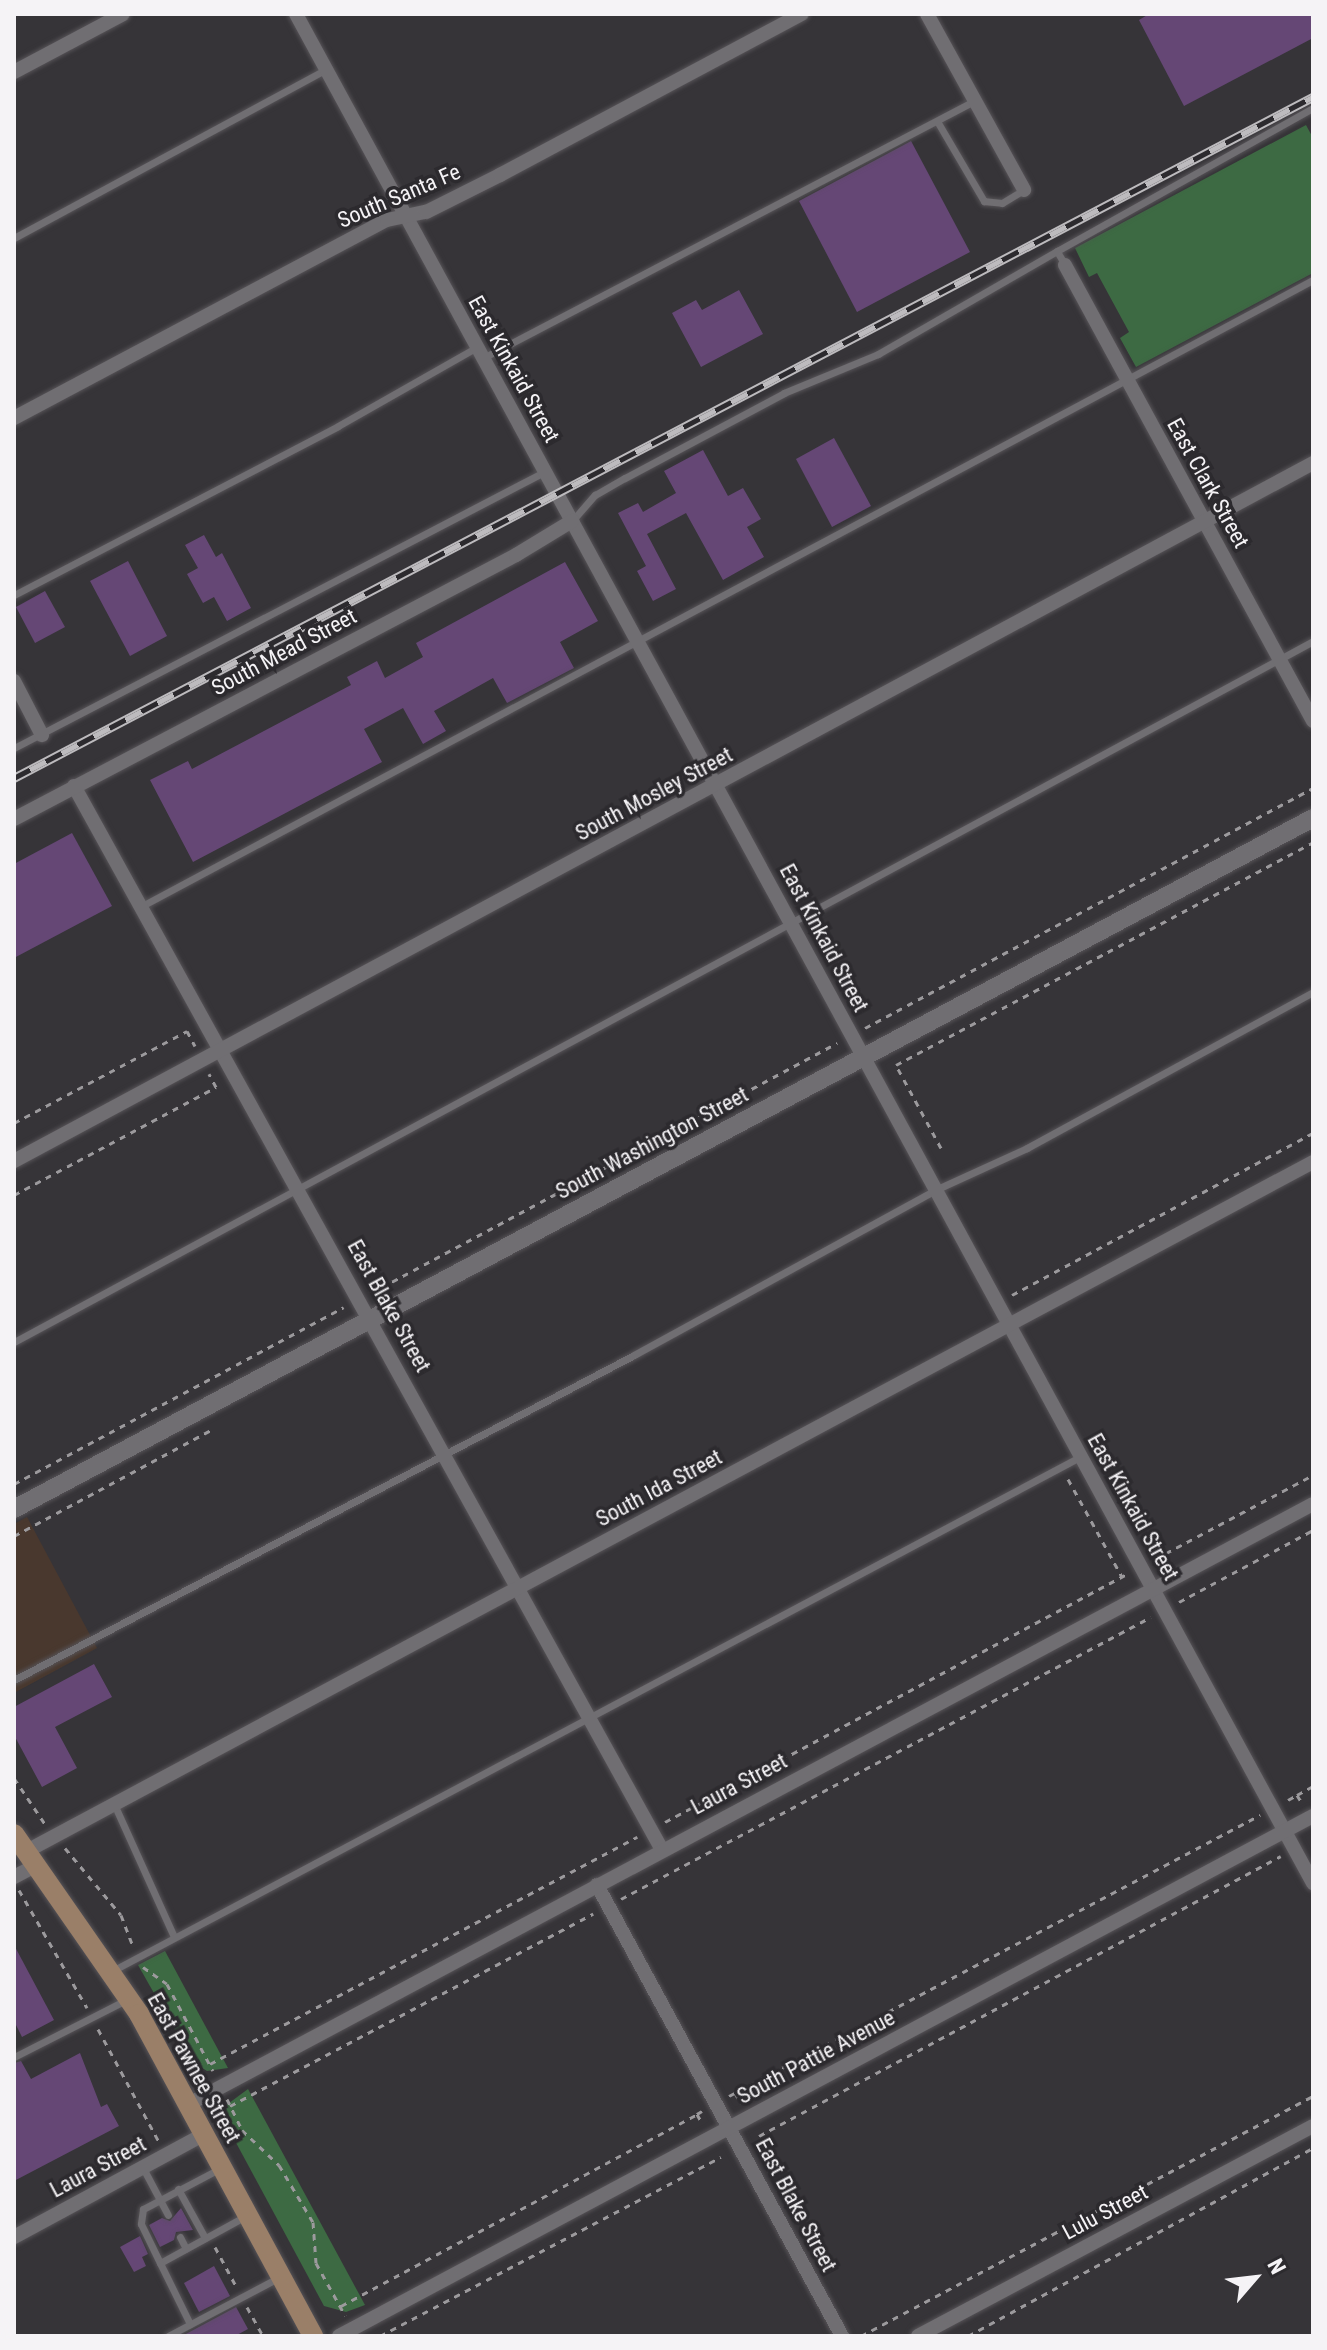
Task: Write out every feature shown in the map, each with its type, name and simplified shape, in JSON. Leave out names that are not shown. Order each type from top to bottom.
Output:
[{"type":"main road","name":"East Pawnee Street","points":[[25,1851],[129,1998],[313,2336]]},
{"type":"street","points":[[14,72],[123,14]]},
{"type":"street","name":"East Kinkaid Street","points":[[296,14],[1313,1883]]},
{"type":"street","name":"South Santa Fe","points":[[14,418],[387,220],[426,212],[802,14]]},
{"type":"street","points":[[927,14],[1024,190]]},
{"type":"street","name":"East Clark Street","points":[[1065,265],[1313,721]]},
{"type":"street","name":"South Mosley Street","points":[[14,1161],[1313,463]]},
{"type":"street","name":"South Mead Street","points":[[14,819],[516,555],[572,521]]},
{"type":"street","points":[[14,681],[42,735]]},
{"type":"street","name":"East Blake Street","points":[[74,786],[219,1052],[372,1319],[662,1850]]},
{"type":"street","name":"South Washington Street","points":[[14,1509],[1313,818]]},
{"type":"street","name":"South Ida Street","points":[[14,1877],[25,1851],[1313,1162]]},
{"type":"street","name":"Laura Street","points":[[187,2105],[1313,1504]]},
{"type":"street","name":"South Pattie Avenue","points":[[339,2336],[1311,1817]]},
{"type":"street","name":"East Blake Street","points":[[597,1885],[842,2336]]},
{"type":"street","name":"Lulu Street","points":[[918,2336],[1313,2126]]},
{"type":"street","name":"Laura Street","points":[[14,2237],[203,2135]]},
{"type":"lane","points":[[14,238],[326,69]]},
{"type":"lane","points":[[14,595],[480,352],[975,101]]},
{"type":"lane","points":[[572,521],[595,495],[625,478],[784,393],[878,354],[1313,108]]},
{"type":"lane","points":[[937,121],[984,201],[1002,203],[1024,190]]},
{"type":"lane","points":[[1057,251],[1065,265]]},
{"type":"lane","points":[[140,907],[1313,280]]},
{"type":"lane","points":[[14,748],[545,472]]},
{"type":"lane","points":[[14,1342],[790,922],[931,852],[1313,641]]},
{"type":"lane","points":[[14,1680],[446,1454],[935,1190],[1027,1148],[1313,992]]},
{"type":"lane","points":[[112,1971],[1080,1457]]},
{"type":"lane","points":[[114,1804],[174,1937]]},
{"type":"lane","points":[[14,2057],[129,1998]]},
{"type":"lane","points":[[143,2168],[168,2215]]},
{"type":"lane","points":[[190,2324],[140,2218],[143,2209],[221,2168]]},
{"type":"lane","points":[[178,2189],[207,2237]]},
{"type":"lane","points":[[160,2263],[247,2215]]},
{"type":"lane","points":[[180,2237],[186,2249]]},
{"type":"lane","points":[[168,2336],[280,2277]]},
{"type":"path","points":[[14,1484],[1313,788]]},
{"type":"path","points":[[941,1148],[896,1065],[1313,842]]},
{"type":"path","points":[[1012,1295],[1313,1133]]},
{"type":"path","points":[[14,1536],[211,1430]]},
{"type":"path","points":[[1061,1467],[1122,1577]]},
{"type":"path","points":[[210,2064],[1313,1475]]},
{"type":"path","points":[[230,2106],[1313,1530]]},
{"type":"path","points":[[14,1778],[55,1836],[121,1915],[145,1971],[167,1984],[242,2130],[279,2165],[313,2222],[316,2263],[353,2328]]},
{"type":"path","points":[[735,2093],[1313,1786]]},
{"type":"path","points":[[1297,1795],[1311,1817]]},
{"type":"path","points":[[759,2136],[1295,1849]]},
{"type":"path","points":[[14,1884],[33,1906],[166,2155]]},
{"type":"path","points":[[864,2335],[1313,2096]]},
{"type":"path","points":[[340,2306],[697,2114]]},
{"type":"path","points":[[968,2336],[1313,2148]]},
{"type":"path","points":[[380,2336],[721,2157]]},
{"type":"path","points":[[207,2237],[263,2336]]},
{"type":"shaded area","points":[[27,1517],[97,1648],[14,1693],[14,1524]]},
{"type":"green space","points":[[1306,125],[1313,138],[1313,273],[1136,367],[1120,338],[1129,332],[1097,273],[1089,277],[1075,248]]},
{"type":"green space","points":[[165,1951],[228,2068],[207,2071],[193,2062],[138,1965]]},
{"type":"green space","points":[[248,2089],[365,2305],[346,2312],[324,2306],[227,2126],[225,2106]]},
{"type":"building","points":[[1149,14],[1313,14],[1313,38],[1184,106],[1139,20]]},
{"type":"building","points":[[911,141],[970,252],[857,312],[799,201]]},
{"type":"building","points":[[739,290],[763,334],[701,367],[672,313],[696,300],[702,310]]},
{"type":"building","points":[[834,438],[871,506],[832,527],[796,459]]},
{"type":"building","points":[[703,450],[728,496],[743,488],[761,519],[747,527],[764,557],[723,580],[686,513],[647,534],[676,589],[653,601],[637,571],[646,566],[618,513],[638,503],[643,512],[676,493],[664,471]]},
{"type":"building","points":[[204,535],[216,557],[222,553],[251,608],[227,621],[214,597],[203,603],[187,574],[198,568],[185,545]]},
{"type":"building","points":[[128,561],[167,636],[130,656],[90,581]]},
{"type":"building","points":[[565,562],[598,621],[560,642],[574,668],[507,703],[493,678],[434,711],[446,731],[423,744],[403,708],[364,729],[382,762],[193,862],[150,780],[188,761],[192,769],[351,685],[347,677],[377,661],[385,678],[423,657],[416,643]]},
{"type":"building","points":[[45,591],[65,627],[35,643],[16,607]]},
{"type":"building","points":[[72,833],[112,906],[14,958],[14,864]]},
{"type":"building","points":[[94,1664],[112,1697],[55,1727],[77,1768],[42,1787],[14,1735],[14,1707]]},
{"type":"building","points":[[14,1945],[54,2020],[22,2037],[14,2021]]},
{"type":"building","points":[[80,2053],[101,2107],[107,2104],[119,2126],[14,2181],[14,2063],[21,2061],[31,2079]]},
{"type":"building","points":[[181,2208],[193,2230],[176,2232],[174,2240],[160,2247],[149,2225],[162,2218],[170,2221]]},
{"type":"building","points":[[140,2236],[148,2254],[142,2257],[146,2266],[134,2272],[120,2247]]},
{"type":"building","points":[[214,2266],[230,2296],[199,2312],[184,2283]]},
{"type":"building","points":[[236,2307],[248,2329],[235,2336],[182,2336]]},
{"type":"railway","points":[[14,778],[1313,97]]}]
